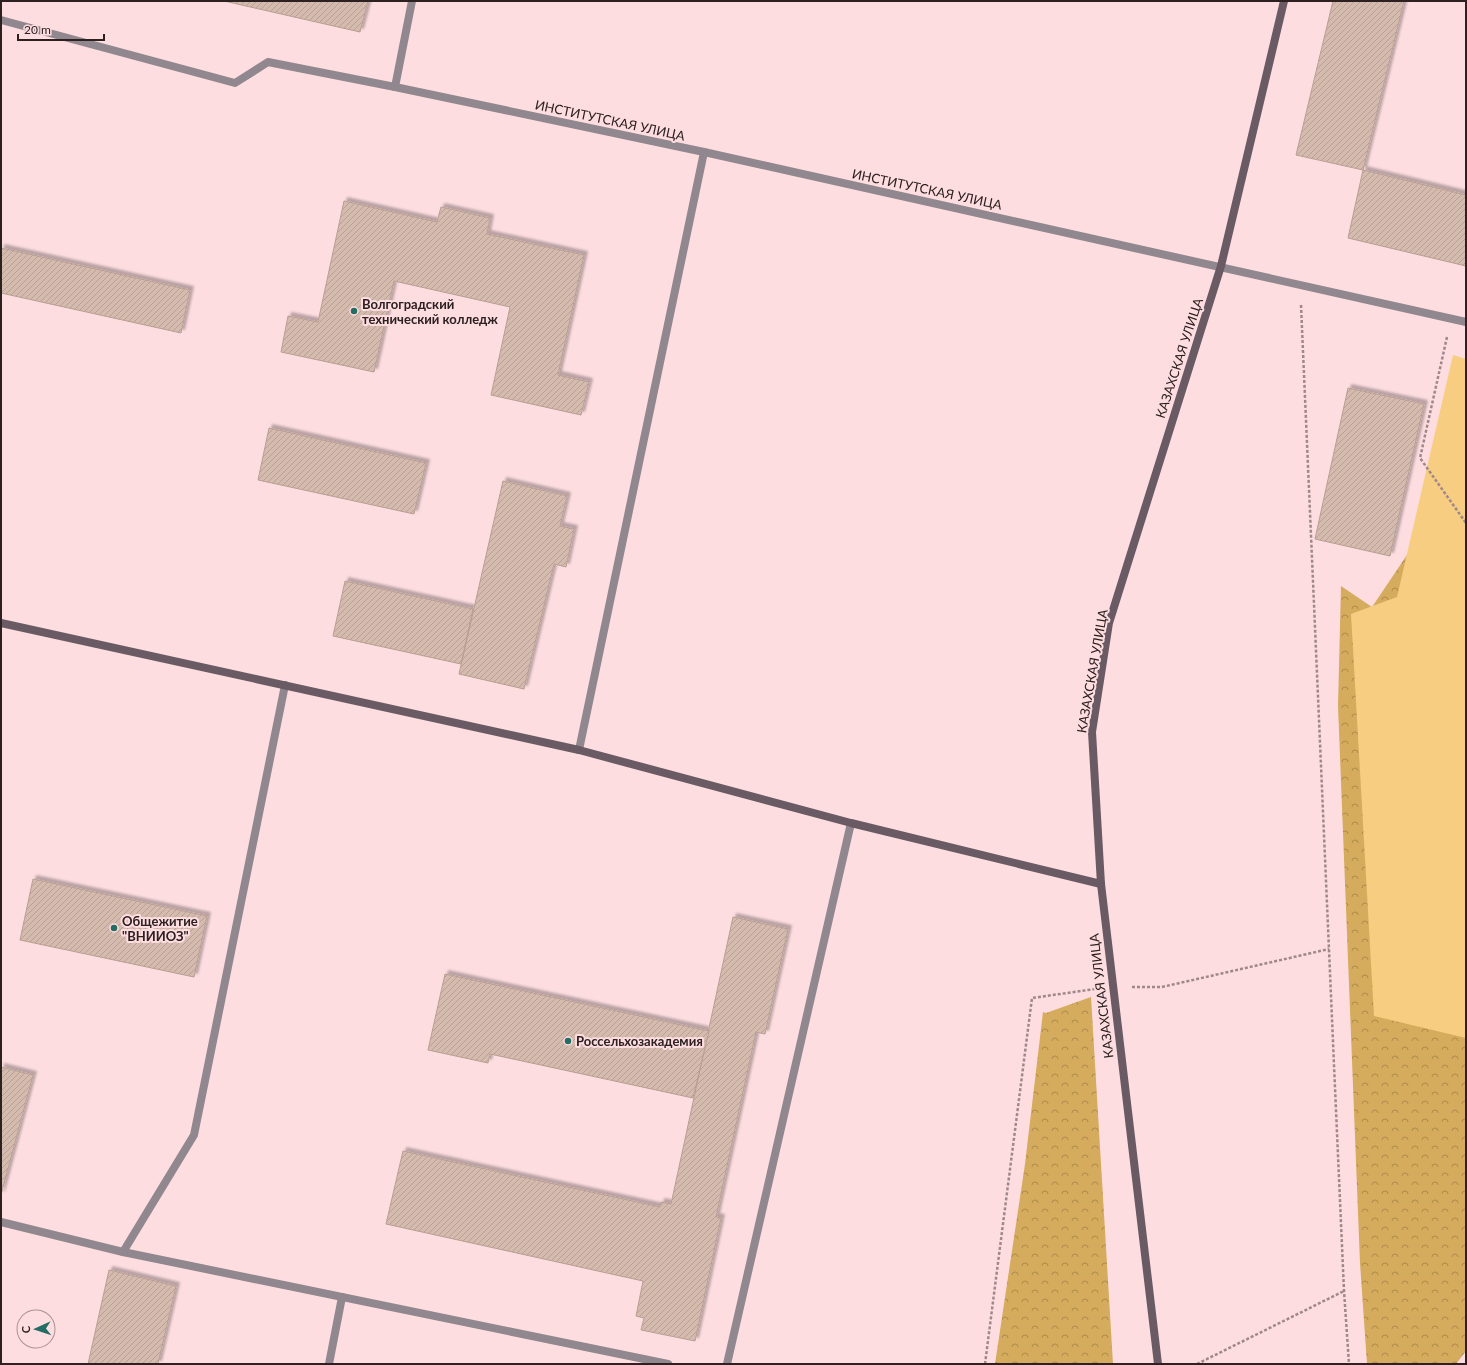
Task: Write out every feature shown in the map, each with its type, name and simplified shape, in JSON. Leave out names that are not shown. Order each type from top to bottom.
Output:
[{"type":"main road","name":"КАЗАХСКАЯ УЛИЦА","points":[[1158,1364],[1101,884],[1092,732],[1109,623],[1221,266],[1284,1]]},
{"type":"main road","points":[[1,623],[579,750],[851,823],[1101,884]]},
{"type":"street","points":[[395,86],[412,1]]},
{"type":"street","name":"ИНСТИТУТСКАЯ УЛИЦА","points":[[1,20],[235,83],[268,62],[395,86],[704,152],[1221,266],[1466,322]]},
{"type":"street","points":[[579,750],[704,152]]},
{"type":"street","points":[[123,1252],[194,1135],[285,685]]},
{"type":"street","points":[[727,1364],[851,823]]},
{"type":"street","points":[[1,1222],[123,1252],[668,1364]]},
{"type":"street","points":[[329,1364],[342,1297]]},
{"type":"path","points":[[1302,285],[1302,316],[1329,949],[1344,1291],[1349,1364]]},
{"type":"path","points":[[1451,319],[1420,458],[1466,523]]},
{"type":"path","points":[[985,1364],[1032,998],[1112,986],[1162,987],[1329,949]]},
{"type":"path","points":[[1197,1364],[1344,1291]]},
{"type":"green space","points":[[1411,549],[1466,579],[1466,1351],[1456,1364],[1367,1364],[1360,1263],[1338,706],[1341,586],[1372,607]]},
{"type":"green space","points":[[1091,997],[1113,1364],[995,1364],[1025,1164],[1043,1012],[1046,1013]]},
{"type":"shaded area","points":[[1453,355],[1466,359],[1466,1038],[1374,1016],[1351,614],[1397,597]]},
{"type":"building","points":[[224,1],[368,1],[360,32]]},
{"type":"building","points":[[1333,1],[1404,1],[1363,170],[1296,155]]},
{"type":"building","points":[[1363,170],[1466,195],[1466,266],[1348,238]]},
{"type":"building","name":"Волгоградский технический колледж","points":[[344,201],[437,222],[441,207],[490,218],[487,234],[584,255],[558,375],[589,382],[581,415],[491,395],[510,307],[394,281],[374,372],[281,352],[288,316],[318,322]]},
{"type":"building","points":[[1,248],[190,290],[181,333],[1,293]]},
{"type":"building","points":[[1348,388],[1424,404],[1390,556],[1315,539]]},
{"type":"building","points":[[269,428],[426,463],[414,514],[258,480]]},
{"type":"building","points":[[503,481],[567,496],[560,526],[574,529],[566,567],[554,564],[524,689],[459,674]]},
{"type":"building","points":[[345,581],[473,609],[461,664],[333,636]]},
{"type":"building","name":"Общежитие \"ВНИИОЗ\"","points":[[33,879],[207,916],[194,977],[20,940]]},
{"type":"building","points":[[733,917],[788,929],[765,1034],[756,1032],[716,1217],[721,1218],[695,1341],[641,1330],[644,1318],[636,1316],[643,1281],[386,1224],[403,1151],[660,1207],[661,1202],[671,1204]]},
{"type":"building","name":"Россельхозакадемия","points":[[445,974],[709,1031],[693,1098],[490,1054],[488,1063],[428,1050]]},
{"type":"building","points":[[1,1067],[33,1075],[1,1195]]},
{"type":"building","points":[[109,1270],[176,1286],[158,1364],[88,1364]]},
{"type":"place","name":"Волгоградский технический колледж","points":[[354,311]]},
{"type":"place","name":"Общежитие \"ВНИИОЗ\"","points":[[114,928]]},
{"type":"place","name":"Россельхозакадемия","points":[[568,1041]]}]
